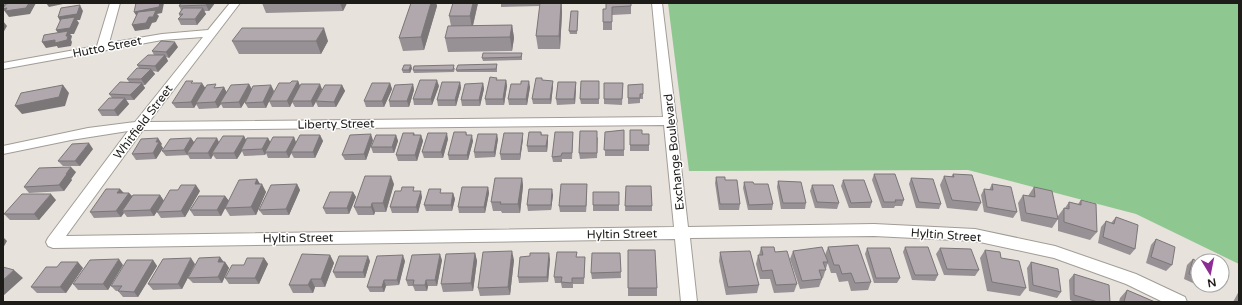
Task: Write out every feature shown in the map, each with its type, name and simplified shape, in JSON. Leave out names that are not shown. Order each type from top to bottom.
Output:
[{"type":"street","points":[[102,48],[115,3]]},
{"type":"street","name":"Whitfield Street","points":[[53,242],[139,126],[235,3]]},
{"type":"street","name":"Exchange Boulevard","points":[[657,3],[689,302]]},
{"type":"street","name":"Hutto Street","points":[[3,66],[162,37],[212,33]]},
{"type":"street","name":"Liberty Street","points":[[3,150],[72,135],[139,126],[670,120]]},
{"type":"street","name":"Hyltin Street","points":[[53,242],[874,230],[975,235],[1055,252],[1130,279],[1179,302]]},
{"type":"green space","points":[[668,3],[1239,3],[1239,264],[1230,260],[1230,253],[1216,253],[1136,214],[968,170],[689,171]]},
{"type":"building","points":[[29,3],[26,8],[5,11],[7,8],[3,8],[6,4]]},
{"type":"building","points":[[136,3],[160,3],[159,7],[134,12]]},
{"type":"building","points":[[181,3],[208,3],[206,5],[179,6]]},
{"type":"building","points":[[411,3],[431,3],[421,37],[399,38]]},
{"type":"building","points":[[453,3],[473,3],[470,16],[449,16]]},
{"type":"building","points":[[540,3],[561,3],[559,36],[536,36]]},
{"type":"building","points":[[606,3],[631,3],[631,6],[612,7],[612,22],[603,22],[603,9],[606,9]]},
{"type":"building","points":[[80,5],[77,14],[58,17],[61,8]]},
{"type":"building","points":[[183,8],[203,8],[195,19],[178,19],[183,14],[179,14]]},
{"type":"building","points":[[156,10],[153,17],[149,17],[146,23],[132,25],[138,12]]},
{"type":"building","points":[[571,11],[578,11],[577,31],[569,31]]},
{"type":"building","points":[[75,17],[70,28],[56,30],[61,19]]},
{"type":"building","points":[[512,25],[510,37],[445,38],[448,26]]},
{"type":"building","points":[[242,28],[324,28],[316,41],[232,41]]},
{"type":"building","points":[[68,31],[66,36],[68,36],[67,40],[55,43],[55,40],[42,42],[44,35]]},
{"type":"building","points":[[161,41],[175,42],[166,52],[152,51]]},
{"type":"building","points":[[483,53],[522,53],[521,57],[482,58]]},
{"type":"building","points":[[148,55],[165,55],[155,66],[137,65]]},
{"type":"building","points":[[497,64],[496,69],[456,70],[458,65]]},
{"type":"building","points":[[404,65],[411,65],[409,70],[402,70]]},
{"type":"building","points":[[454,65],[453,70],[413,70],[414,66]]},
{"type":"building","points":[[137,68],[151,69],[141,79],[127,79]]},
{"type":"building","points":[[490,77],[497,78],[496,80],[506,80],[503,99],[485,99]]},
{"type":"building","points":[[536,78],[553,81],[550,99],[532,99]]},
{"type":"building","points":[[420,80],[437,80],[431,99],[413,99]]},
{"type":"building","points":[[186,81],[193,81],[191,83],[202,83],[191,102],[172,103]]},
{"type":"building","points":[[292,81],[298,81],[287,101],[269,101],[279,83],[290,83]]},
{"type":"building","points":[[521,81],[529,81],[526,99],[508,99],[511,84],[521,84]]},
{"type":"building","points":[[581,81],[599,81],[599,99],[580,99]]},
{"type":"building","points":[[120,82],[142,83],[130,95],[109,94]]},
{"type":"building","points":[[442,82],[460,82],[455,100],[437,100]]},
{"type":"building","points":[[558,82],[576,82],[574,99],[556,99]]},
{"type":"building","points":[[372,83],[390,83],[382,101],[364,101]]},
{"type":"building","points":[[483,83],[479,100],[461,100],[465,84]]},
{"type":"building","points":[[604,83],[623,83],[622,99],[604,99]]},
{"type":"building","points":[[216,84],[214,88],[224,87],[215,102],[196,103],[207,85]]},
{"type":"building","points":[[249,84],[239,102],[220,103],[231,85]]},
{"type":"building","points":[[301,84],[320,84],[311,101],[292,101]]},
{"type":"building","points":[[413,84],[407,101],[389,101],[395,85]]},
{"type":"building","points":[[643,84],[643,94],[640,94],[640,98],[628,98],[628,85]]},
{"type":"building","points":[[63,85],[59,97],[15,106],[21,93]]},
{"type":"building","points":[[271,85],[263,102],[245,103],[253,86]]},
{"type":"building","points":[[325,85],[342,85],[334,102],[316,101]]},
{"type":"building","points":[[109,98],[125,98],[114,110],[98,110]]},
{"type":"building","points":[[624,130],[624,150],[604,150],[605,132]]},
{"type":"building","points":[[630,130],[642,130],[642,134],[649,134],[649,145],[630,145]]},
{"type":"building","points":[[580,131],[597,131],[597,153],[579,153]]},
{"type":"building","points":[[454,132],[466,132],[466,135],[472,135],[467,155],[448,155]]},
{"type":"building","points":[[529,132],[541,132],[541,135],[548,135],[546,146],[527,146]]},
{"type":"building","points":[[555,132],[573,132],[572,153],[562,153],[561,156],[552,157]]},
{"type":"building","points":[[403,133],[414,133],[413,135],[421,135],[415,155],[396,155]]},
{"type":"building","points":[[428,133],[447,133],[441,152],[422,152]]},
{"type":"building","points":[[504,133],[523,133],[520,154],[500,154]]},
{"type":"building","points":[[371,134],[364,154],[342,155],[350,135]]},
{"type":"building","points":[[478,134],[497,134],[494,152],[474,152]]},
{"type":"building","points":[[300,135],[320,135],[313,152],[291,152]]},
{"type":"building","points":[[376,135],[396,135],[392,147],[371,147]]},
{"type":"building","points":[[223,136],[244,136],[234,153],[212,153]]},
{"type":"building","points":[[273,137],[294,137],[286,152],[265,152]]},
{"type":"building","points":[[158,138],[156,142],[159,142],[153,153],[132,154],[141,139]]},
{"type":"building","points":[[191,138],[184,150],[162,151],[170,139]]},
{"type":"building","points":[[197,138],[217,138],[208,153],[187,153]]},
{"type":"building","points":[[247,138],[268,138],[262,149],[241,150]]},
{"type":"building","points":[[89,143],[75,161],[58,161],[72,144]]},
{"type":"building","points":[[71,167],[59,185],[24,187],[39,168]]},
{"type":"building","points":[[874,174],[895,174],[904,200],[884,202]]},
{"type":"building","points":[[953,174],[972,175],[981,203],[952,200],[944,176],[954,177]]},
{"type":"building","points":[[365,176],[391,176],[383,203],[372,203],[371,207],[354,207]]},
{"type":"building","points":[[716,177],[725,177],[725,180],[737,180],[740,204],[720,204]]},
{"type":"building","points":[[495,178],[522,178],[518,204],[500,204],[501,202],[491,202]]},
{"type":"building","points":[[911,178],[933,179],[941,204],[919,202]]},
{"type":"building","points":[[257,179],[255,184],[262,184],[251,207],[225,208],[239,180]]},
{"type":"building","points":[[843,180],[864,180],[872,202],[851,203]]},
{"type":"building","points":[[778,181],[801,182],[806,203],[783,203]]},
{"type":"building","points":[[744,182],[768,184],[773,204],[749,205]]},
{"type":"building","points":[[297,184],[286,209],[259,210],[271,185]]},
{"type":"building","points":[[561,184],[587,184],[586,206],[559,206]]},
{"type":"building","points":[[992,184],[1011,187],[1017,212],[987,207],[984,189],[993,190]]},
{"type":"building","points":[[181,185],[196,185],[181,211],[157,212],[170,190],[178,190]]},
{"type":"building","points":[[812,185],[833,185],[839,203],[817,202]]},
{"type":"building","points":[[626,186],[651,186],[652,206],[625,206]]},
{"type":"building","points":[[402,187],[414,187],[413,191],[421,191],[416,207],[390,207],[395,191],[401,191]]},
{"type":"building","points":[[462,187],[488,187],[484,207],[458,207]]},
{"type":"building","points":[[1034,187],[1052,191],[1058,219],[1026,213],[1023,195],[1035,197]]},
{"type":"building","points":[[106,189],[120,189],[117,193],[129,193],[116,211],[90,212]]},
{"type":"building","points":[[429,189],[441,189],[440,193],[453,193],[451,205],[424,205]]},
{"type":"building","points":[[529,189],[552,189],[551,205],[527,205]]},
{"type":"building","points":[[330,192],[353,192],[347,208],[323,208]]},
{"type":"building","points":[[593,192],[619,192],[619,205],[593,205]]},
{"type":"building","points":[[22,194],[51,194],[34,214],[4,214]]},
{"type":"building","points":[[133,195],[160,195],[150,210],[122,211]]},
{"type":"building","points":[[199,196],[225,196],[217,210],[190,210]]},
{"type":"building","points":[[1081,200],[1096,204],[1097,232],[1064,222],[1064,208],[1069,209],[1069,202],[1081,205]]},
{"type":"building","points":[[1116,217],[1138,225],[1135,249],[1103,237],[1106,221],[1114,224]]},
{"type":"building","points":[[1156,239],[1175,247],[1172,265],[1151,257]]},
{"type":"building","points":[[858,245],[871,282],[855,283],[851,273],[842,274],[839,265],[834,265],[828,247]]},
{"type":"building","points":[[761,247],[774,247],[775,252],[787,251],[797,284],[776,285],[772,270],[762,271],[758,255],[763,255]]},
{"type":"building","points":[[822,247],[828,262],[823,262],[826,270],[819,270],[822,279],[802,281],[793,251]]},
{"type":"building","points":[[905,247],[928,247],[938,275],[915,275]]},
{"type":"building","points":[[867,248],[890,248],[900,278],[876,278]]},
{"type":"building","points":[[940,248],[971,249],[979,270],[947,269]]},
{"type":"building","points":[[628,250],[655,250],[657,288],[628,288]]},
{"type":"building","points":[[985,250],[1000,252],[1001,258],[1019,261],[1026,288],[992,282]]},
{"type":"building","points":[[512,251],[508,287],[478,288],[483,252]]},
{"type":"building","points":[[750,251],[759,285],[728,287],[720,252]]},
{"type":"building","points":[[557,252],[577,252],[576,257],[585,257],[584,278],[572,278],[572,283],[561,282],[562,277],[554,277]]},
{"type":"building","points":[[475,253],[471,283],[441,284],[446,254]]},
{"type":"building","points":[[530,253],[549,253],[547,277],[518,277],[520,257],[530,256]]},
{"type":"building","points":[[592,253],[620,253],[621,272],[591,273]]},
{"type":"building","points":[[302,254],[330,255],[321,279],[311,279],[308,285],[289,285]]},
{"type":"building","points":[[440,254],[435,280],[426,280],[425,285],[413,285],[414,280],[406,280],[412,255]]},
{"type":"building","points":[[403,255],[397,280],[384,280],[382,287],[367,287],[377,256]]},
{"type":"building","points":[[339,256],[368,256],[363,272],[333,272]]},
{"type":"building","points":[[220,257],[218,262],[225,262],[218,277],[188,278],[199,258]]},
{"type":"building","points":[[191,258],[178,284],[148,284],[163,259]]},
{"type":"building","points":[[247,258],[264,258],[255,278],[225,278],[232,265],[244,265]]},
{"type":"building","points":[[119,259],[103,284],[73,284],[90,260]]},
{"type":"building","points":[[127,260],[153,260],[134,292],[118,291],[122,286],[111,286]]},
{"type":"building","points":[[61,262],[78,262],[60,287],[31,287],[46,267],[57,267]]},
{"type":"building","points":[[1031,262],[1058,269],[1061,292],[1033,285]]},
{"type":"building","points":[[3,267],[14,270],[3,280]]},
{"type":"building","points":[[1074,274],[1109,285],[1110,302],[1098,302],[1074,295]]},
{"type":"building","points":[[1127,290],[1155,302],[1124,302]]}]
